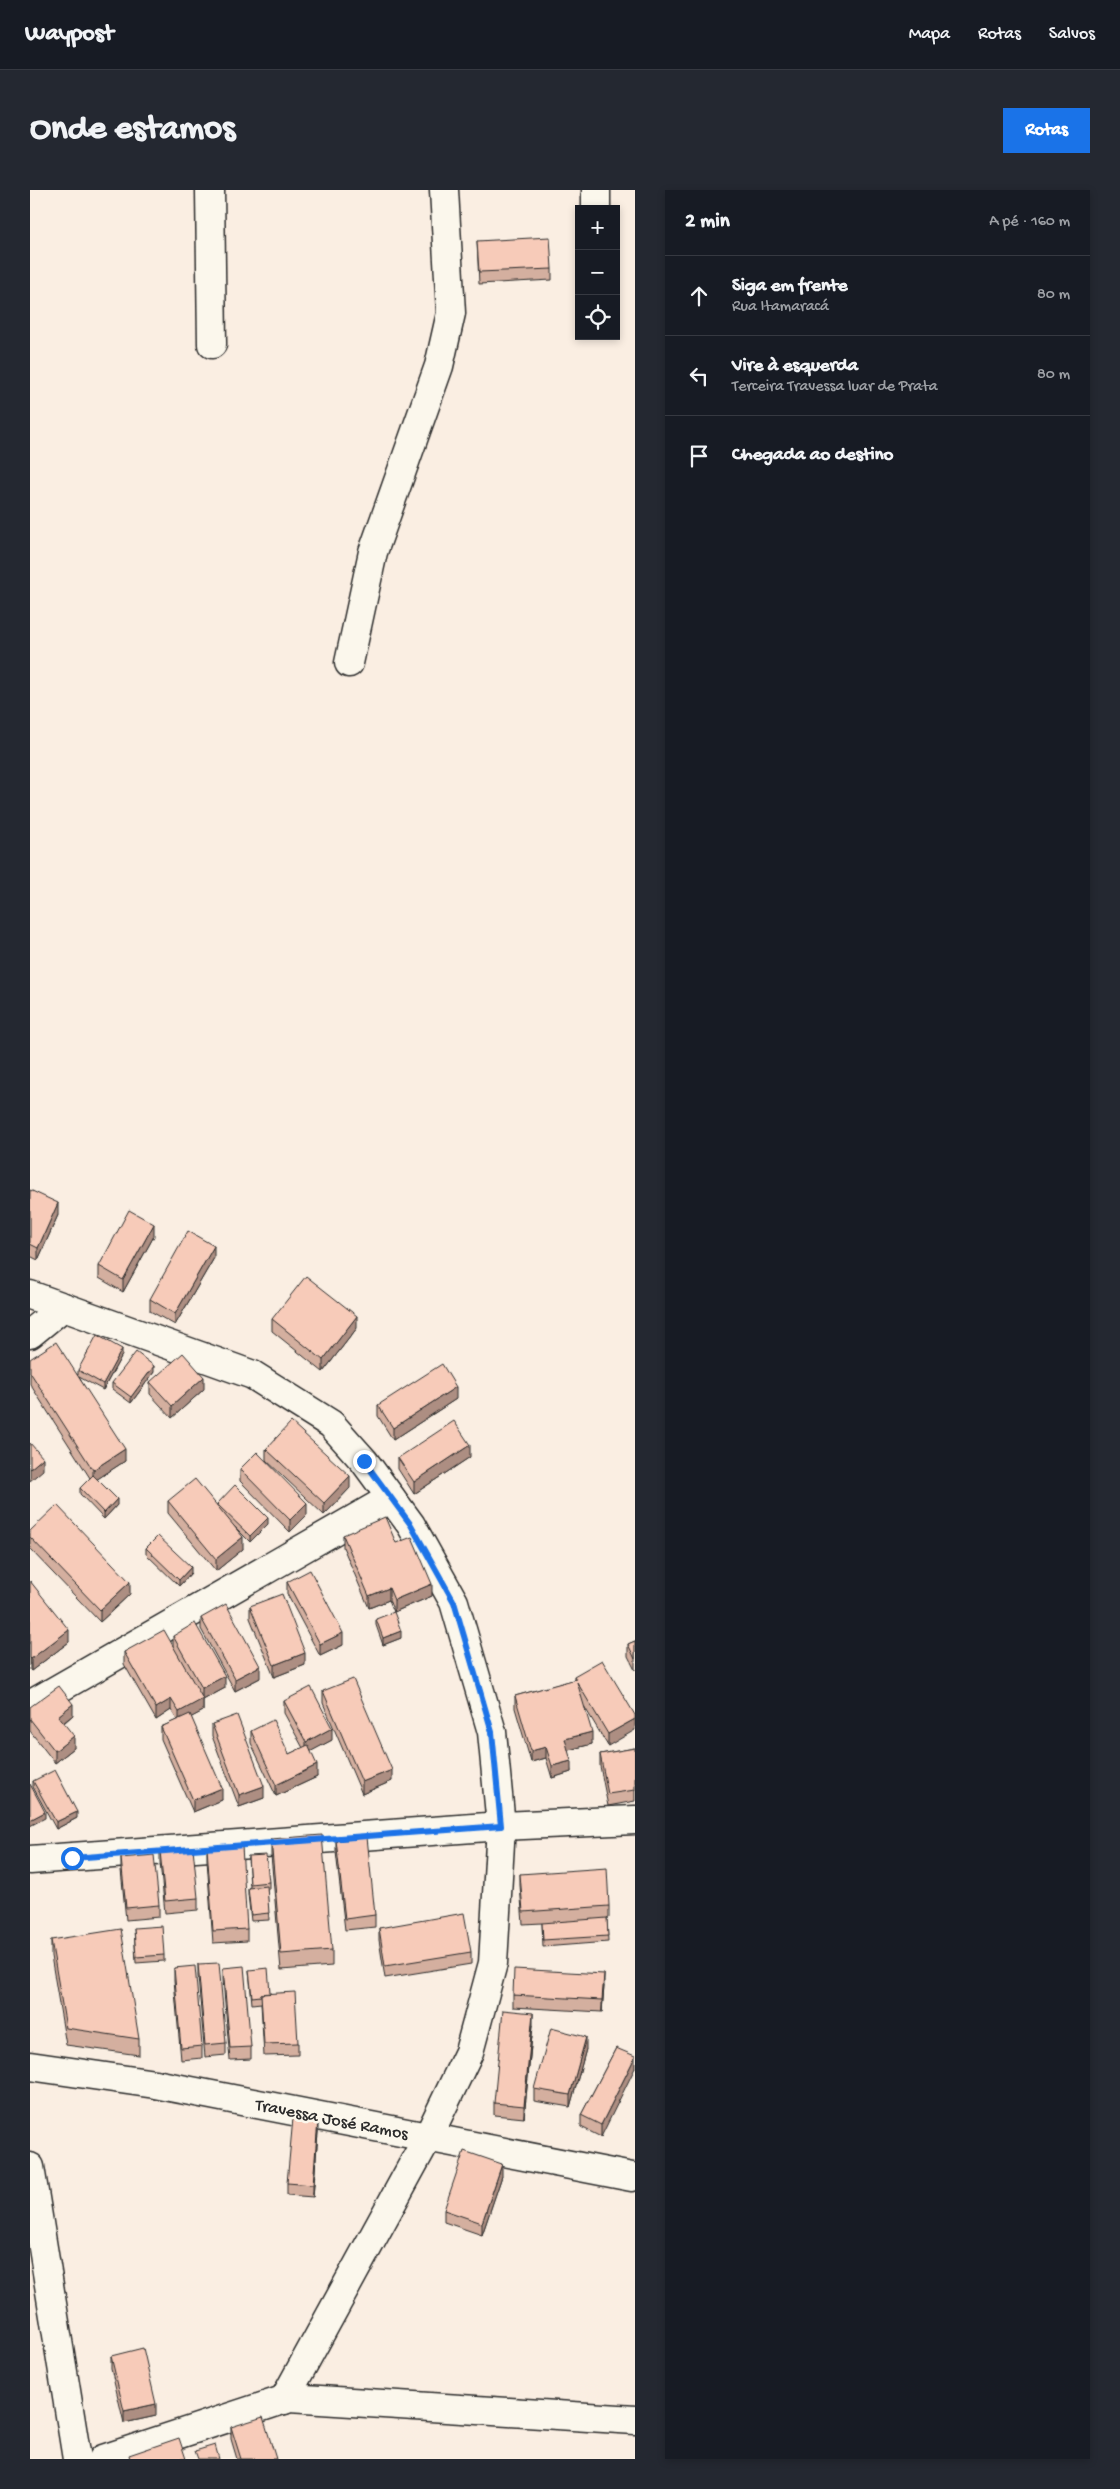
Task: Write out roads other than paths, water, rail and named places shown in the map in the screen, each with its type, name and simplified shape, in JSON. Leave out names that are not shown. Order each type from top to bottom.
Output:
[{"type":"street","points":[[210,190],[212,344]]},
{"type":"street","points":[[349,663],[373,552],[439,366],[451,313],[444,190]]},
{"type":"street","points":[[596,190],[596,205]]},
{"type":"street","points":[[30,1294],[253,1375],[330,1424],[364,1461],[411,1525],[454,1602],[492,1732],[501,1826],[493,1963],[469,2052],[428,2137],[286,2399]]},
{"type":"street","points":[[30,1334],[63,1307]]},
{"type":"street","points":[[30,1705],[391,1498]]},
{"type":"street","points":[[30,1860],[501,1826],[635,1820]]},
{"type":"street","name":"Travessa José Ramos","points":[[30,2066],[155,2084],[632,2177]]},
{"type":"street","points":[[30,2167],[77,2459]]},
{"type":"street","points":[[103,2459],[286,2399],[635,2420]]}]
